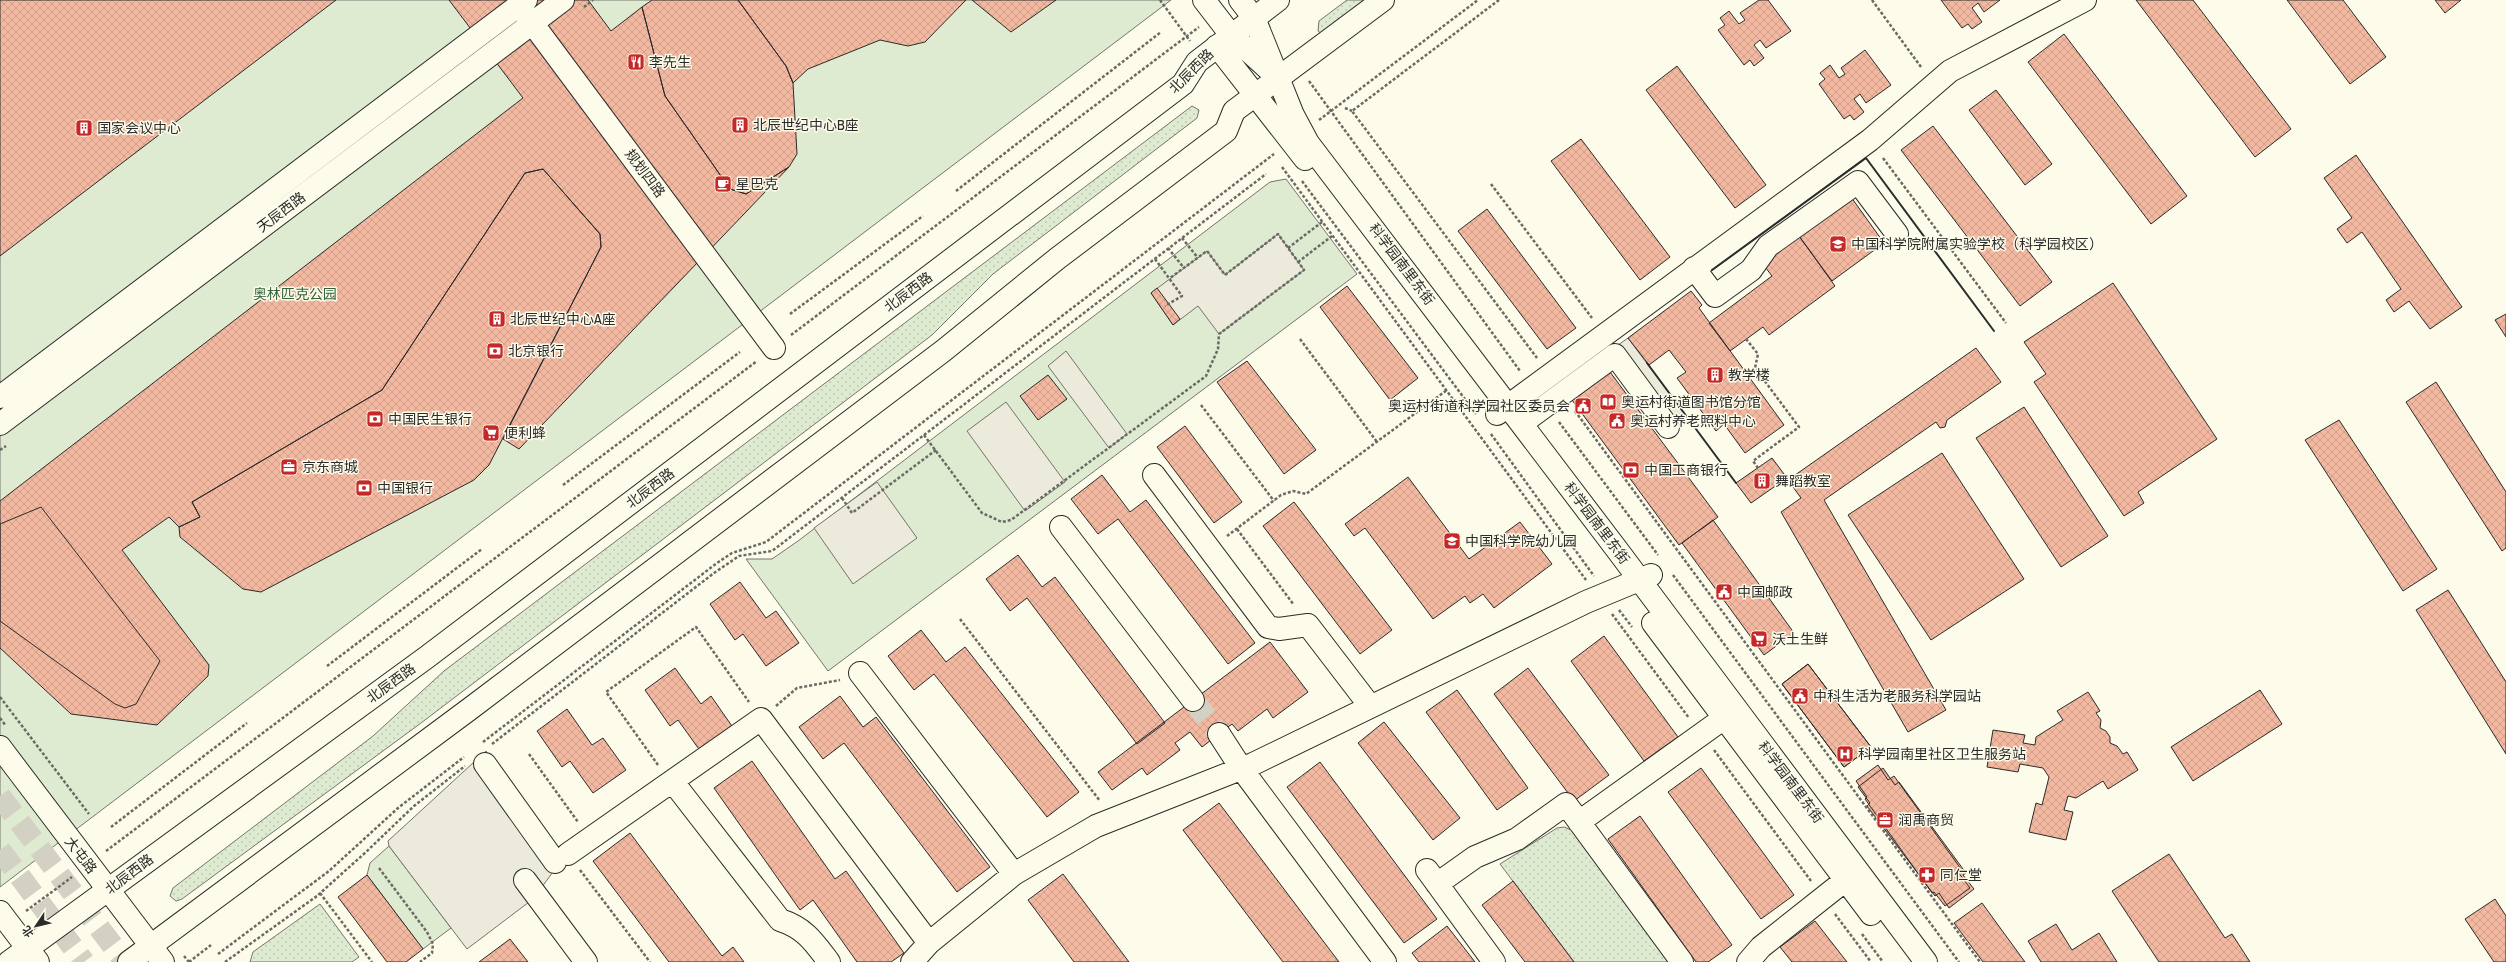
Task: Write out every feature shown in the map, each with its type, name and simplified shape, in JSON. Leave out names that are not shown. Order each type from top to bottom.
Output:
[{"type":"street","name":"天辰西路","points":[[0,424],[563,0]]},
{"type":"street","points":[[1204,0],[1236,31],[1278,78]]},
{"type":"street","points":[[912,962],[929,943],[1014,874],[1096,826],[1241,768],[1586,602],[1638,582],[1511,405],[1255,96],[1236,31],[1240,0]]},
{"type":"street","name":"北辰西路","points":[[9,962],[33,955],[108,890],[427,657],[1183,84],[1197,62],[1278,0]]},
{"type":"street","points":[[129,962],[157,954],[287,846],[943,351],[1058,258],[1226,131],[1234,111],[1384,0]]},
{"type":"street","points":[[1511,405],[1694,268],[1870,140],[1933,84],[1950,71],[2085,0]]},
{"type":"street","name":"天辰西路","points":[[0,397],[520,2]]},
{"type":"street","name":"规划四路","points":[[520,2],[774,348]]},
{"type":"street","name":"科学园南里东街","points":[[1278,78],[1293,115],[1308,142],[1511,405],[1527,419],[1638,582],[1926,962]]},
{"type":"street","points":[[1694,268],[1715,296],[1751,270],[1768,246],[1858,182],[1897,234]]},
{"type":"street","points":[[1527,419],[1615,355],[1668,427]]},
{"type":"street","points":[[1154,475],[1268,627],[1280,629],[1308,625],[1370,706]]},
{"type":"street","points":[[1061,527],[1193,700]]},
{"type":"street","points":[[860,673],[1014,874]]},
{"type":"street","points":[[1579,822],[1736,710]]},
{"type":"street","points":[[479,753],[562,858],[672,783],[761,719],[929,943]]},
{"type":"street","points":[[1219,734],[1241,768],[1385,962]]},
{"type":"street","name":"大屯路","points":[[0,746],[82,869],[108,890],[157,954]]},
{"type":"street","points":[[672,783],[780,920],[797,925],[814,942],[829,962]]},
{"type":"street","points":[[1494,962],[1432,877],[1517,839],[1566,804],[1682,962]]},
{"type":"street","points":[[1748,962],[1761,948],[1822,897],[1857,871]]},
{"type":"street","points":[[1857,871],[1907,962]]},
{"type":"street","points":[[1857,871],[1942,962]]},
{"type":"street","points":[[525,880],[586,962]]},
{"type":"street","points":[[10,913],[33,955]]},
{"type":"path","points":[[1160,0],[1191,43]]},
{"type":"path","points":[[1312,125],[1478,0]]},
{"type":"path","points":[[1352,111],[1499,0]]},
{"type":"path","points":[[1872,0],[1933,84]]},
{"type":"path","points":[[10,913],[82,869],[112,847],[1204,23]]},
{"type":"path","points":[[1181,41],[1194,31]]},
{"type":"path","points":[[956,192],[1161,32]]},
{"type":"path","points":[[1320,98],[1511,405],[1638,582],[1959,962]]},
{"type":"path","points":[[1346,108],[1352,111],[1511,405]]},
{"type":"path","points":[[1870,140],[2006,323]]},
{"type":"path","points":[[218,954],[329,871],[398,808],[479,753],[717,562],[732,553],[766,542],[1277,151]]},
{"type":"path","points":[[1280,164],[1588,582]]},
{"type":"path","points":[[758,553],[772,551],[1266,174]]},
{"type":"path","points":[[1299,177],[1511,405]]},
{"type":"path","points":[[1491,184],[1605,334]]},
{"type":"path","points":[[790,314],[924,216]]},
{"type":"path","points":[[1288,248],[1322,222]]},
{"type":"path","points":[[924,435],[982,513],[1002,522],[1011,520],[1206,376],[1218,349],[1219,334],[1304,270],[1278,234],[1225,275],[1207,251],[1170,278]]},
{"type":"path","points":[[1298,262],[1332,236]]},
{"type":"path","points":[[1182,238],[1198,258]]},
{"type":"path","points":[[1168,248],[1184,268]]},
{"type":"path","points":[[1155,259],[1182,296],[1165,306]]},
{"type":"path","points":[[1300,339],[1378,442]]},
{"type":"path","points":[[1746,339],[1758,354],[1755,368],[1799,427],[1753,461],[1758,468]]},
{"type":"path","points":[[563,485],[740,352]]},
{"type":"path","points":[[1209,549],[1274,501],[1293,491],[1306,494],[1447,390]]},
{"type":"path","points":[[1201,405],[1274,501]]},
{"type":"path","points":[[1572,406],[1980,962]]},
{"type":"path","points":[[1557,419],[1638,582],[1691,720]]},
{"type":"path","points":[[842,498],[852,513],[936,450]]},
{"type":"path","points":[[1237,529],[1308,625]]},
{"type":"path","points":[[327,666],[482,549]]},
{"type":"path","points":[[1634,630],[1638,582]]},
{"type":"path","points":[[960,619],[1105,808]]},
{"type":"path","points":[[672,783],[606,692],[696,627],[761,719],[797,688],[847,679],[860,673]]},
{"type":"path","points":[[0,697],[89,814]]},
{"type":"path","points":[[111,827],[247,723]]},
{"type":"path","points":[[1712,748],[1871,962]]},
{"type":"path","points":[[529,754],[590,838]]},
{"type":"path","points":[[562,858],[650,962]]},
{"type":"path","points":[[379,868],[427,932],[433,944],[432,953],[420,962]]},
{"type":"path","points":[[320,893],[372,962]]},
{"type":"path","points":[[1858,928],[1883,962]]},
{"type":"path","points":[[189,962],[211,945]]},
{"type":"green space","name":"奥林匹克公园","points":[[0,0],[1171,0],[0,887]]},
{"type":"green space","points":[[1347,0],[1372,0],[1322,34],[1318,31],[1319,21]]},
{"type":"green space","points":[[1192,106],[1199,110],[1197,118],[993,274],[932,335],[421,723],[182,899],[176,901],[170,896],[173,888],[373,736],[444,671]]},
{"type":"green space","points":[[1286,179],[1357,274],[828,671],[746,559],[772,559],[798,541],[1270,182]]},
{"type":"green space","points":[[1564,827],[1574,831],[1669,962],[1574,962],[1500,864],[1557,828]]},
{"type":"green space","points":[[389,846],[451,928],[423,949],[367,875],[370,863]]},
{"type":"green space","points":[[320,904],[359,957],[352,962],[250,962],[253,952]]},
{"type":"shaded area","points":[[1278,234],[1304,270],[1219,334],[1198,306],[1173,325],[1151,293],[1207,251],[1225,275]]},
{"type":"shaded area","points":[[1628,338],[1686,416],[1668,427],[1611,350]]},
{"type":"shaded area","points":[[1066,351],[1127,434],[1109,448],[1048,366]]},
{"type":"shaded area","points":[[1006,402],[1065,482],[1025,511],[967,431]]},
{"type":"shaded area","points":[[877,482],[917,538],[853,584],[814,528]]},
{"type":"shaded area","points":[[486,751],[564,857],[533,899],[467,949],[389,846],[388,841]]},
{"type":"building","name":"国家会议中心","points":[[0,0],[336,0],[0,256]]},
{"type":"building","points":[[449,0],[588,0],[611,31],[642,7],[665,96],[730,189],[746,194],[789,167],[519,449],[503,439],[601,247],[600,234],[543,169],[525,173],[382,390],[192,502],[200,517],[179,527],[169,517],[122,550],[209,665],[208,676],[157,725],[71,714],[0,648],[0,501],[523,98]]},
{"type":"building","name":"北辰世纪中心B座","points":[[652,0],[738,0],[786,66],[793,83],[797,154],[789,167],[746,194],[730,189],[665,96],[642,7]]},
{"type":"building","points":[[738,0],[966,0],[925,42],[908,46],[880,40],[808,69],[793,83],[786,66]]},
{"type":"building","points":[[972,0],[1056,0],[1011,32]]},
{"type":"building","points":[[1759,0],[1768,0],[1791,31],[1766,48],[1760,40],[1754,45],[1764,58],[1754,66],[1750,60],[1744,65],[1718,30],[1725,25],[1720,18],[1729,11],[1739,24],[1745,20],[1740,13]]},
{"type":"building","points":[[1941,0],[2000,0],[1984,12],[1978,3],[1972,8],[1982,22],[1972,29],[1968,24],[1962,28]]},
{"type":"building","points":[[2136,0],[2193,0],[2291,129],[2255,157]]},
{"type":"building","points":[[2287,0],[2343,0],[2386,57],[2350,84]]},
{"type":"building","points":[[2435,0],[2461,0],[2445,13]]},
{"type":"building","points":[[2064,34],[2187,196],[2151,224],[2028,62]]},
{"type":"building","points":[[1865,50],[1891,85],[1866,103],[1860,94],[1854,99],[1864,112],[1854,120],[1850,115],[1844,119],[1819,84],[1825,79],[1820,73],[1830,65],[1839,78],[1845,74],[1841,68]]},
{"type":"building","points":[[1677,66],[1766,185],[1735,208],[1646,90]]},
{"type":"building","points":[[1996,90],[2052,164],[2025,185],[1969,110]]},
{"type":"building","points":[[1933,126],[2052,282],[2020,306],[1901,150]]},
{"type":"building","points":[[1581,139],[1670,257],[1640,280],[1551,161]]},
{"type":"building","points":[[2356,155],[2462,307],[2430,329],[2409,301],[2394,312],[2386,300],[2401,289],[2362,232],[2347,243],[2337,229],[2352,218],[2324,178]]},
{"type":"building","name":"北辰世纪中心A座","points":[[543,169],[600,234],[601,247],[489,465],[474,480],[261,592],[243,589],[180,537],[179,527],[200,517],[192,502],[382,390],[525,173]]},
{"type":"building","points":[[1851,197],[1884,243],[1832,281],[1799,236]]},
{"type":"building","points":[[1487,209],[1576,328],[1547,349],[1458,231]]},
{"type":"building","points":[[1799,236],[1835,286],[1769,335],[1763,327],[1730,351],[1709,323],[1772,276],[1762,263]]},
{"type":"building","points":[[2113,283],[2217,439],[2138,492],[2144,503],[2124,516],[2034,382],[2046,374],[2024,342]]},
{"type":"building","points":[[1347,286],[1418,378],[1390,400],[1320,307]]},
{"type":"building","points":[[1157,288],[1180,319],[1173,325],[1151,293]]},
{"type":"building","name":"教学楼","points":[[1691,291],[1702,305],[1699,308],[1784,425],[1745,453],[1724,424],[1716,431],[1677,378],[1686,372],[1669,350],[1649,365],[1628,338]]},
{"type":"building","points":[[2506,314],[2506,337],[2495,320]]},
{"type":"building","points":[[1976,348],[2001,382],[1947,420],[1945,427],[1940,428],[1936,422],[1824,500],[1946,710],[1908,732],[1781,512],[1801,498],[1788,480]]},
{"type":"building","points":[[1247,361],[1316,450],[1284,474],[1217,382]]},
{"type":"building","points":[[1610,372],[1718,517],[1679,545],[1572,400]]},
{"type":"building","points":[[1048,375],[1067,399],[1038,420],[1020,396]]},
{"type":"building","points":[[2436,382],[2506,492],[2506,548],[2502,551],[2406,402]]},
{"type":"building","points":[[2024,407],[2108,536],[2061,567],[1976,438]]},
{"type":"building","points":[[2339,420],[2437,569],[2403,591],[2305,440]]},
{"type":"building","points":[[1185,426],[1242,502],[1214,523],[1157,447]]},
{"type":"building","points":[[1942,453],[2024,579],[1931,640],[1848,515]]},
{"type":"building","name":"舞蹈教室","points":[[1772,458],[1787,478],[1751,503],[1736,483]]},
{"type":"building","points":[[1102,475],[1130,512],[1146,500],[1255,643],[1228,664],[1118,519],[1098,534],[1071,499]]},
{"type":"building","points":[[1408,477],[1469,559],[1520,522],[1552,564],[1494,608],[1483,594],[1470,603],[1465,596],[1433,619],[1365,528],[1354,536],[1345,524]]},
{"type":"building","points":[[1294,502],[1392,630],[1360,654],[1263,526]]},
{"type":"building","points":[[41,507],[160,661],[136,704],[125,708],[115,704],[0,621],[0,524]]},
{"type":"building","points":[[1713,520],[1794,633],[1764,655],[1682,543]]},
{"type":"building","points":[[1018,555],[1042,587],[1055,577],[1165,723],[1137,744],[1027,598],[1010,611],[986,579]]},
{"type":"building","points":[[740,582],[766,618],[776,611],[799,643],[766,666],[743,634],[735,640],[710,604]]},
{"type":"building","points":[[2448,590],[2506,682],[2506,754],[2416,610]]},
{"type":"building","points":[[921,630],[946,662],[965,647],[1079,792],[1047,817],[934,674],[914,690],[888,656]]},
{"type":"building","points":[[1604,636],[1678,737],[1644,761],[1571,661]]},
{"type":"building","points":[[1270,642],[1308,692],[1273,718],[1267,709],[1238,731],[1232,724],[1202,747],[1190,732],[1175,743],[1180,750],[1147,775],[1142,768],[1112,790],[1098,772]]},
{"type":"building","points":[[1808,664],[1871,747],[1844,767],[1782,684]]},
{"type":"building","points":[[1808,664],[1871,747],[1844,767],[1782,684]]},
{"type":"building","points":[[675,668],[701,704],[711,696],[734,729],[701,752],[678,720],[670,726],[645,690]]},
{"type":"building","points":[[1528,668],[1609,775],[1574,801],[1494,694]]},
{"type":"building","points":[[1457,690],[1528,788],[1497,810],[1426,712]]},
{"type":"building","points":[[2260,690],[2282,724],[2193,781],[2171,747]]},
{"type":"building","points":[[2088,692],[2100,711],[2096,713],[2101,720],[2100,728],[2106,731],[2110,737],[2110,743],[2117,746],[2123,754],[2127,752],[2138,770],[2108,789],[2103,781],[2076,798],[2068,796],[2064,810],[2073,812],[2066,840],[2029,832],[2036,803],[2042,805],[2049,777],[2043,768],[2020,764],[2018,772],[1987,767],[1993,730],[2025,735],[2023,743],[2035,745],[2036,737],[2063,720],[2057,711]]},
{"type":"building","points":[[840,696],[863,727],[876,717],[990,867],[957,892],[844,743],[823,759],[799,727]]},
{"type":"building","points":[[567,709],[592,745],[603,738],[626,770],[593,793],[570,761],[562,767],[537,731]]},
{"type":"building","points":[[1384,722],[1460,818],[1433,840],[1358,743]]},
{"type":"building","points":[[752,761],[835,879],[846,871],[904,953],[891,962],[857,962],[813,900],[800,910],[714,788]]},
{"type":"building","points":[[1320,762],[1437,919],[1404,943],[1287,787]]},
{"type":"building","points":[[1878,765],[1888,780],[1894,776],[1961,869],[1958,872],[1970,888],[1945,906],[1934,892],[1932,893],[1865,799],[1867,797],[1856,781]]},
{"type":"building","points":[[1701,768],[1794,895],[1761,919],[1668,792]]},
{"type":"building","points":[[1883,768],[1895,785],[1899,782],[1966,873],[1963,875],[1974,889],[1949,908],[1939,893],[1935,896],[1867,806],[1870,803],[1858,787]]},
{"type":"building","points":[[1219,803],[1339,962],[1283,962],[1183,830]]},
{"type":"building","points":[[1640,816],[1732,945],[1708,962],[1696,962],[1608,839]]},
{"type":"building","points":[[630,833],[722,956],[733,947],[744,962],[669,962],[593,861]]},
{"type":"building","points":[[2169,854],[2225,938],[2232,934],[2250,962],[2159,962],[2112,891]]},
{"type":"building","points":[[1063,874],[1129,962],[1074,962],[1028,900]]},
{"type":"building","points":[[367,875],[423,949],[406,962],[387,962],[338,897]]},
{"type":"building","points":[[1513,881],[1574,962],[1525,962],[1482,905]]},
{"type":"building","points":[[2495,899],[2506,916],[2506,962],[2494,962],[2465,919]]},
{"type":"building","points":[[1982,903],[2025,962],[1983,962],[1954,923]]},
{"type":"building","points":[[1815,921],[1847,962],[1792,962],[1780,947]]},
{"type":"building","points":[[2056,924],[2072,950],[2099,933],[2117,962],[2041,962],[2028,941]]},
{"type":"building","points":[[1447,926],[1475,962],[1419,962],[1412,953]]},
{"type":"building","points":[[510,939],[528,962],[479,962]]},
{"type":"tunnel","points":[[1193,700],[1219,734]]},
{"type":"tunnel","points":[[0,796],[125,962]]},
{"type":"tunnel","points":[[0,850],[84,962]]},
{"type":"wall","points":[[1712,270],[1866,158],[1994,331]]},
{"type":"wall","points":[[1647,363],[1736,483]]},
{"type":"place","name":"李先生","points":[[636,62]]},
{"type":"place","name":"北辰世纪中心B座","points":[[740,125]]},
{"type":"place","name":"国家会议中心","points":[[84,128]]},
{"type":"place","name":"星巴克","points":[[723,184]]},
{"type":"place","name":"中国科学院附属实验学校（科学园校区）","points":[[1838,244]]},
{"type":"place","name":"北辰世纪中心A座","points":[[497,319]]},
{"type":"place","name":"北京银行","points":[[495,351]]},
{"type":"place","name":"教学楼","points":[[1715,375]]},
{"type":"place","name":"奥运村街道图书馆分馆","points":[[1608,402]]},
{"type":"place","name":"奥运村街道科学园社区委员会","points":[[1583,406]]},
{"type":"place","name":"中国民生银行","points":[[375,419]]},
{"type":"place","name":"奥运村养老照料中心","points":[[1617,421]]},
{"type":"place","name":"便利蜂","points":[[491,433]]},
{"type":"place","name":"京东商城","points":[[289,467]]},
{"type":"place","name":"中国工商银行","points":[[1631,470]]},
{"type":"place","name":"舞蹈教室","points":[[1762,481]]},
{"type":"place","name":"中国银行","points":[[364,488]]},
{"type":"place","name":"中国科学院幼儿园","points":[[1452,541]]},
{"type":"place","name":"中国邮政","points":[[1724,592]]},
{"type":"place","name":"沃土生鲜","points":[[1759,639]]},
{"type":"place","name":"中科生活为老服务科学园站","points":[[1800,696]]},
{"type":"place","name":"科学园南里社区卫生服务站","points":[[1845,754]]},
{"type":"place","name":"润禹商贸","points":[[1885,820]]},
{"type":"place","name":"同仁堂","points":[[1927,875]]}]
